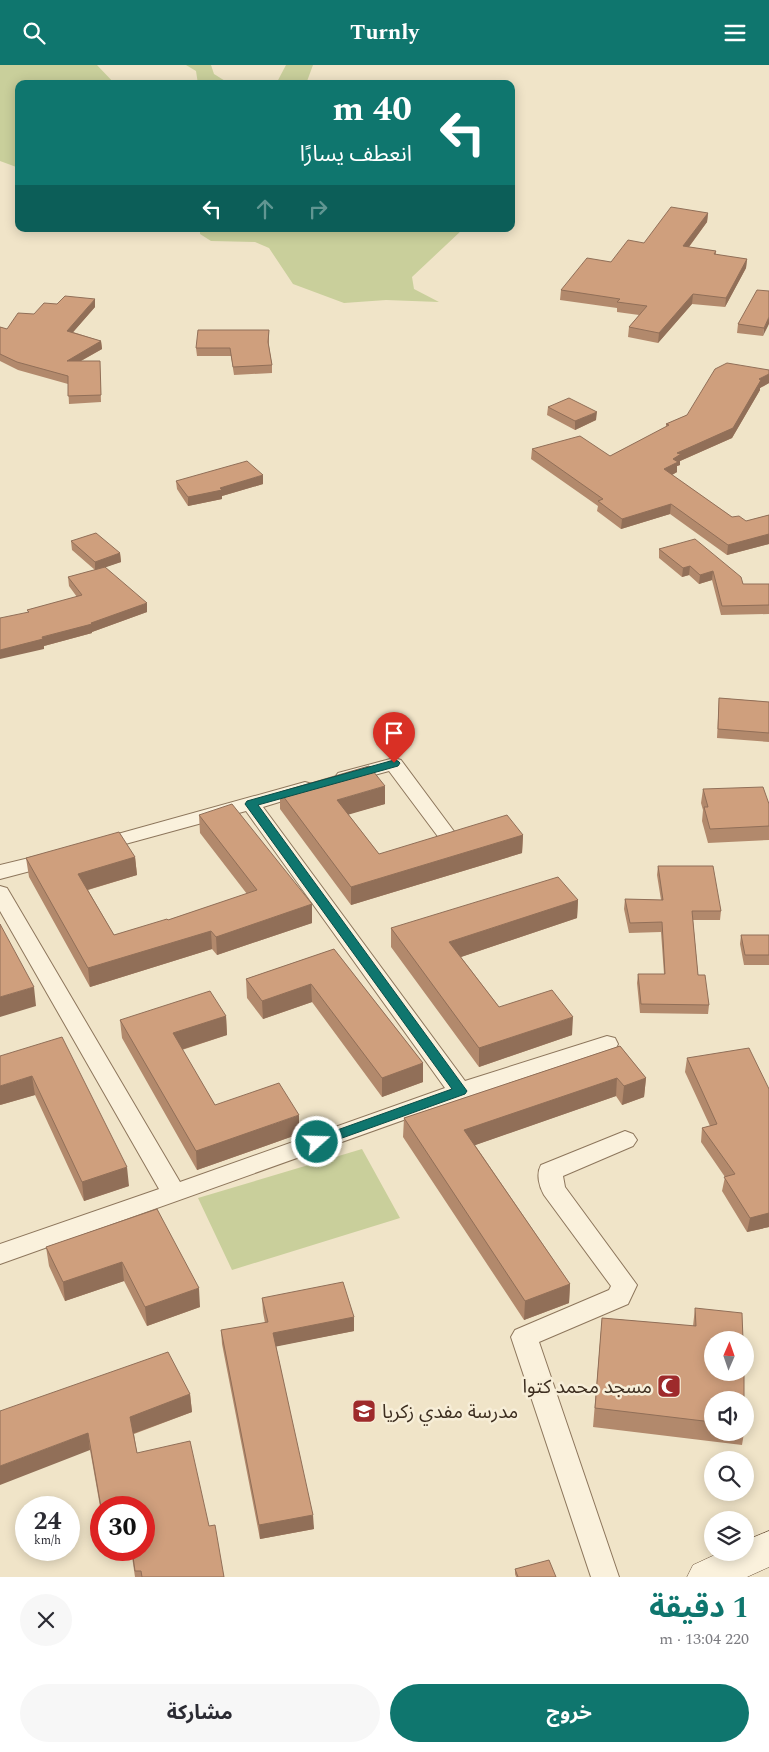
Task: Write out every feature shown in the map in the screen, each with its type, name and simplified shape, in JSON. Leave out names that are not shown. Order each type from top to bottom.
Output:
[{"type":"main road","points":[[707,1577],[769,1548]]},
{"type":"street","points":[[0,873],[394,763],[446,834]]},
{"type":"street","points":[[251,804],[460,1091]]},
{"type":"street","points":[[0,893],[174,1193]]},
{"type":"street","points":[[0,1254],[460,1091],[607,1044]]},
{"type":"street","points":[[605,1577],[524,1337],[619,1297],[624,1285],[553,1189],[550,1171],[625,1140]]},
{"type":"green space","points":[[0,65],[97,65],[111,80],[15,80],[15,167],[0,161]]},
{"type":"green space","points":[[186,65],[211,65],[214,74],[224,80],[197,80],[196,71]]},
{"type":"green space","points":[[286,65],[313,65],[307,80],[278,80]]},
{"type":"green space","points":[[200,232],[460,232],[412,277],[414,289],[439,302],[386,300],[344,303],[293,284],[269,248],[255,242],[211,241],[200,234]]},
{"type":"green space","points":[[362,1149],[400,1218],[232,1270],[198,1198]]},
{"type":"building","points":[[671,207],[708,213],[683,246],[716,251],[714,254],[747,259],[726,298],[693,294],[659,333],[629,327],[647,306],[617,302],[620,299],[561,290],[587,258],[611,262],[628,240],[644,243]]},
{"type":"building","points":[[757,290],[769,291],[769,317],[764,328],[738,324]]},
{"type":"building","points":[[65,296],[95,299],[67,331],[101,341],[67,361],[100,361],[101,395],[68,396],[68,376],[17,362],[0,354],[0,327],[7,329],[18,313],[34,314],[44,303],[57,304]]},
{"type":"building","points":[[198,330],[269,330],[268,342],[272,365],[233,367],[230,348],[196,348]]},
{"type":"building","points":[[727,363],[769,370],[769,374],[759,379],[761,380],[733,428],[677,453],[681,454],[673,459],[678,462],[664,469],[732,517],[739,516],[746,521],[769,515],[769,534],[728,545],[671,504],[622,519],[598,501],[603,499],[532,449],[580,436],[610,456],[669,425],[666,424],[687,415],[715,369]]},
{"type":"building","points":[[569,398],[597,412],[575,421],[548,407]]},
{"type":"building","points":[[247,461],[263,475],[220,488],[222,490],[188,497],[176,481]]},
{"type":"building","points":[[96,533],[120,553],[95,562],[71,541]]},
{"type":"building","points":[[695,539],[741,577],[743,584],[769,584],[769,605],[722,606],[713,571],[700,575],[690,566],[683,568],[659,549]]},
{"type":"building","points":[[105,567],[147,603],[92,624],[0,650],[0,618],[29,612],[27,610],[82,595],[68,577]]},
{"type":"building","points":[[719,698],[769,702],[769,733],[718,729]]},
{"type":"building","points":[[369,766],[385,786],[337,800],[379,854],[507,815],[523,835],[351,887],[280,792]]},
{"type":"building","points":[[763,787],[769,804],[769,826],[710,829],[704,807],[708,807],[703,789]]},
{"type":"building","points":[[232,804],[312,904],[216,937],[211,931],[88,968],[26,858],[119,832],[135,857],[78,874],[114,935],[168,920],[257,890],[199,815]]},
{"type":"building","points":[[658,866],[713,866],[721,911],[692,911],[698,975],[705,975],[709,1005],[641,1004],[638,974],[665,974],[662,922],[630,923],[625,899],[663,900]]},
{"type":"building","points":[[558,877],[578,900],[449,942],[499,1007],[552,990],[573,1017],[479,1048],[391,928]]},
{"type":"building","points":[[0,924],[34,987],[0,997]]},
{"type":"building","points":[[741,935],[769,935],[769,955],[745,955]]},
{"type":"building","points":[[334,949],[423,1063],[382,1078],[311,984],[262,1001],[246,979]]},
{"type":"building","points":[[210,991],[226,1016],[173,1033],[215,1105],[279,1083],[299,1115],[196,1151],[120,1020]]},
{"type":"building","points":[[62,1037],[127,1167],[82,1182],[32,1076],[0,1086],[0,1056]]},
{"type":"building","points":[[620,1046],[646,1078],[624,1086],[617,1078],[464,1130],[570,1284],[525,1301],[404,1118]]},
{"type":"building","points":[[749,1048],[769,1089],[769,1213],[750,1218],[724,1177],[735,1174],[702,1128],[717,1124],[687,1058]]},
{"type":"building","points":[[157,1209],[199,1288],[145,1307],[122,1262],[63,1282],[46,1247]]},
{"type":"building","points":[[343,1282],[354,1317],[273,1333],[313,1515],[259,1525],[221,1330],[268,1322],[262,1298]]},
{"type":"building","name":"مسجد محمد كتوا","points":[[695,1308],[742,1313],[743,1331],[704,1331],[704,1381],[744,1381],[744,1391],[704,1391],[704,1421],[595,1408],[602,1318],[696,1326]]},
{"type":"building","points":[[168,1352],[190,1394],[130,1417],[137,1453],[190,1441],[209,1526],[215,1525],[224,1577],[142,1577],[141,1571],[135,1571],[134,1561],[155,1561],[155,1496],[99,1496],[88,1433],[0,1466],[0,1411]]},
{"type":"building","points":[[549,1560],[556,1577],[518,1577],[515,1569]]},
{"type":"place","name":"مسجد محمد كتوا","points":[[669,1386]]},
{"type":"place","name":"مدرسة مفدي زكريا","points":[[364,1411]]},
{"type":"route","points":[[317,1142],[460,1091],[251,804],[394,763]]}]
